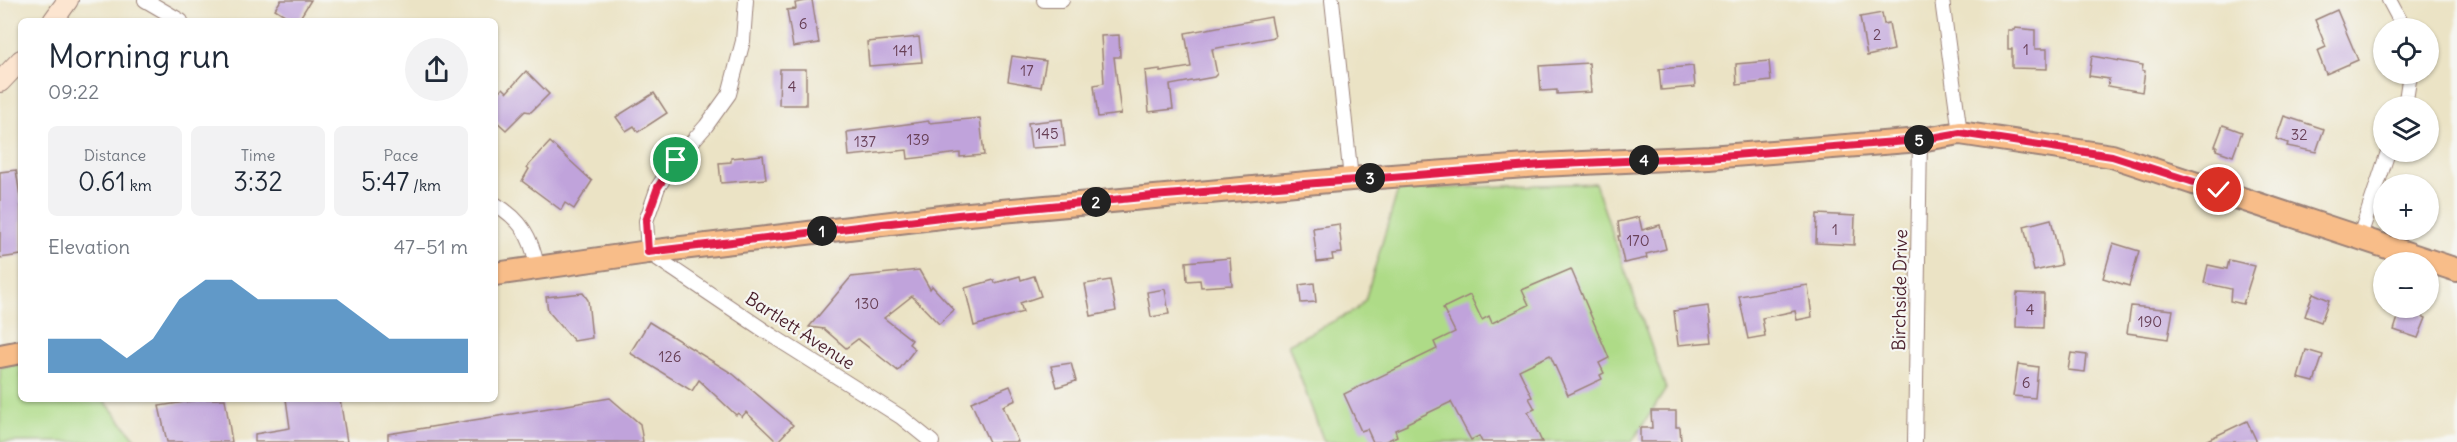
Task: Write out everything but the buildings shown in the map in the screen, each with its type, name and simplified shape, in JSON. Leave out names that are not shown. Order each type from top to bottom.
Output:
[{"type":"main road","points":[[498,274],[648,252],[958,215],[1352,179],[1541,165],[1709,157],[1920,140],[1960,133],[2112,156],[2457,270]]},
{"type":"main road","points":[[0,356],[18,353]]},
{"type":"street","points":[[55,18],[68,0]]},
{"type":"street","points":[[145,0],[176,18]]},
{"type":"street","points":[[648,252],[646,221],[658,187],[676,160],[706,126],[729,94],[743,40],[746,0]]},
{"type":"street","points":[[1044,0],[1062,0]]},
{"type":"street","points":[[1332,0],[1352,179]]},
{"type":"street","points":[[1942,0],[1960,133]]},
{"type":"street","points":[[2389,0],[2399,18]]},
{"type":"street","points":[[0,82],[18,63]]},
{"type":"street","name":"Birchside Drive","points":[[1915,442],[1920,140]]},
{"type":"street","points":[[2359,239],[2385,162]]},
{"type":"street","points":[[498,206],[511,213],[527,231],[537,267]]},
{"type":"street","name":"Bartlett Avenue","points":[[648,252],[771,335],[901,417],[932,442]]},
{"type":"green space","points":[[1595,183],[1666,389],[1632,442],[1324,442],[1288,344],[1356,310],[1365,300],[1398,190]]},
{"type":"green space","points":[[18,364],[18,402],[105,402],[138,442],[0,442],[0,367]]},
{"type":"route","points":[[676,160],[658,187],[646,221],[648,252],[958,215],[1153,196],[1541,165],[1709,157],[1920,140],[1960,133],[2112,156],[2219,190]]}]
